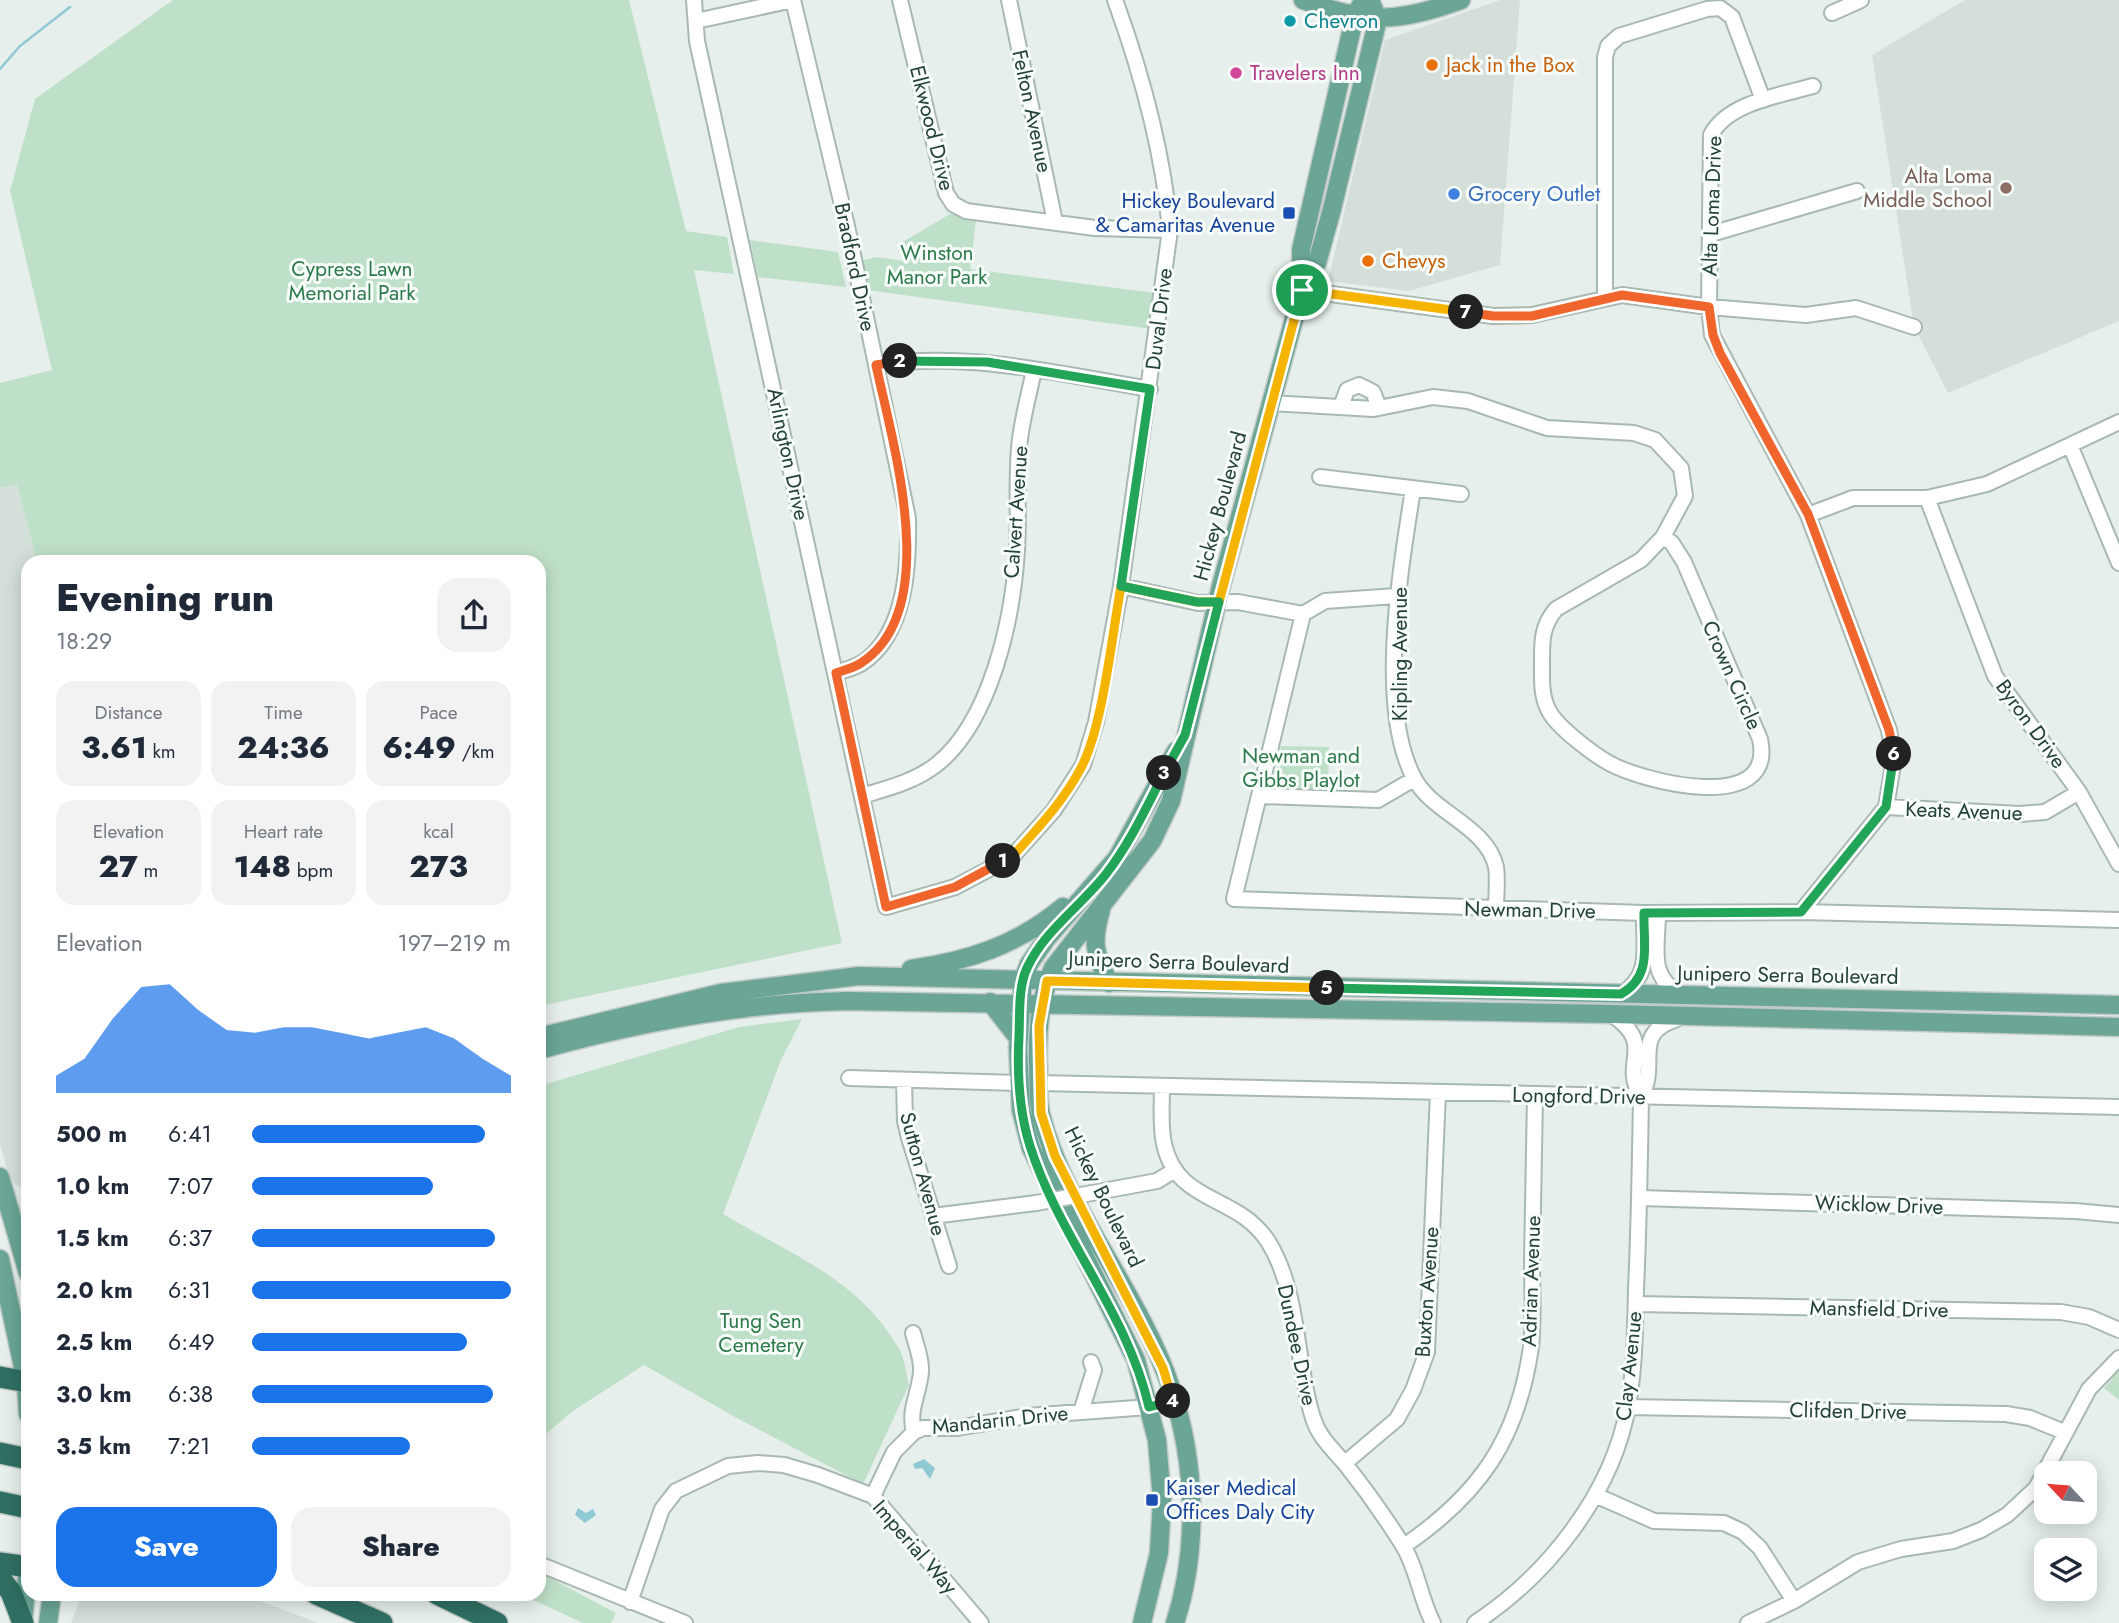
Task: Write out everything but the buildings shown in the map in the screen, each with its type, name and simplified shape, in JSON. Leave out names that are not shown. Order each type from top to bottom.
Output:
[{"type":"highway","points":[[0,1377],[21,1381]]},
{"type":"highway","points":[[0,1563],[21,1565]]},
{"type":"highway","points":[[0,1578],[11,1592],[23,1623]]},
{"type":"highway","points":[[332,1601],[382,1623]]},
{"type":"highway","points":[[451,1601],[497,1623]]},
{"type":"main road","points":[[1303,0],[1360,8],[1378,19],[1410,17],[1461,0]]},
{"type":"main road","points":[[1370,0],[1378,19]]},
{"type":"main road","name":"Hickey Boulevard","points":[[1302,290],[1301,250],[1360,8]]},
{"type":"main road","name":"Hickey Boulevard","points":[[1175,1623],[1188,1567],[1191,1506],[1189,1467],[1174,1401],[1148,1337],[1055,1156],[1041,1113],[1038,1042],[1042,1002],[1047,981],[1063,953],[1102,906],[1163,822],[1176,783],[1185,735],[1270,404],[1302,290],[1317,263],[1378,19]]},
{"type":"main road","name":"Hickey Boulevard","points":[[1142,1623],[1158,1553],[1162,1506],[1159,1454],[1144,1384],[1124,1335],[1034,1158],[1023,1117],[1019,1083],[1019,1039],[1023,980],[1029,964],[1047,938],[1105,875],[1140,821],[1185,735]]},
{"type":"main road","points":[[859,976],[944,965],[998,949],[1044,923],[1085,887],[1105,875]]},
{"type":"main road","points":[[1102,906],[1093,938],[1094,950],[1109,983]]},
{"type":"main road","name":"Junipero Serra Boulevard","points":[[546,1035],[720,993],[859,976],[2119,1005]]},
{"type":"main road","name":"Junipero Serra Boulevard","points":[[546,1048],[648,1023],[772,1005],[879,1000],[1611,1013],[2119,1027]]},
{"type":"main road","points":[[990,1002],[1019,1039]]},
{"type":"main road","points":[[1038,1042],[1053,1018],[1082,1003]]},
{"type":"main road","points":[[0,1177],[13,1212],[15,1235],[21,1253]]},
{"type":"main road","points":[[0,1259],[21,1355]]},
{"type":"main road","points":[[23,1623],[25,1601]]},
{"type":"main road","points":[[48,1623],[51,1601]]},
{"type":"street","name":"Arlington Drive","points":[[694,0],[697,41],[886,907]]},
{"type":"street","points":[[696,21],[793,0]]},
{"type":"street","name":"Bradford Drive","points":[[793,0],[847,226],[908,518],[909,556],[898,608],[878,649],[860,664],[836,673]]},
{"type":"street","name":"Elkwood Drive","points":[[900,0],[946,193],[953,204],[966,211],[1137,232],[1170,230]]},
{"type":"street","name":"Felton Avenue","points":[[1009,0],[1055,222]]},
{"type":"street","name":"Duval Drive","points":[[886,907],[955,887],[1012,857],[1054,810],[1083,765],[1093,733],[1121,586],[1170,230],[1165,171],[1130,41],[1115,0]]},
{"type":"street","points":[[1832,13],[1861,0]]},
{"type":"street","points":[[1605,297],[1605,57],[1608,46],[1619,36],[1707,9],[1720,9],[1732,17],[1763,100]]},
{"type":"street","name":"Alta Loma Drive","points":[[1801,912],[1886,807],[1895,759],[1889,730],[1808,514],[1720,353],[1713,335],[1709,307],[1711,135],[1717,122],[1763,100],[1813,86]]},
{"type":"street","points":[[1711,234],[1857,191]]},
{"type":"street","points":[[1302,290],[1493,316],[1532,316],[1622,295],[1709,307],[1806,315],[1856,308],[1913,327]]},
{"type":"street","points":[[876,365],[940,359],[987,362],[1150,389]]},
{"type":"street","name":"Calvert Avenue","points":[[862,796],[911,781],[936,765],[964,737],[991,678],[1006,622],[1017,553],[1019,447],[1034,370]]},
{"type":"street","points":[[1341,407],[1347,390],[1359,384],[1373,392],[1379,407]]},
{"type":"street","name":"Crown Circle","points":[[1270,404],[1379,407],[1433,397],[1468,401],[1547,428],[1634,433],[1655,439],[1681,468],[1685,496],[1663,537],[1641,560],[1556,609],[1548,619],[1542,634],[1545,700],[1558,723],[1608,763],[1672,784],[1712,787],[1736,784],[1749,778],[1759,763],[1760,739],[1684,562],[1672,543],[1663,537]]},
{"type":"street","points":[[1808,514],[1853,498],[1927,498],[1987,484],[2119,422]]},
{"type":"street","points":[[2070,445],[2119,564]]},
{"type":"street","points":[[1320,477],[1461,494]]},
{"type":"street","name":"Kipling Avenue","points":[[1413,489],[1396,596],[1396,692],[1401,739],[1414,779],[1436,803],[1478,838],[1493,859],[1496,868],[1496,909]]},
{"type":"street","name":"Byron Drive","points":[[1927,498],[1995,676],[2079,792],[2119,864]]},
{"type":"street","points":[[1121,586],[1197,602],[1238,602],[1303,614],[1325,601],[1396,596]]},
{"type":"street","name":"Newman Drive","points":[[1303,614],[1234,899],[1651,913],[1801,912],[2119,920]]},
{"type":"street","points":[[1259,796],[1378,800],[1414,779]]},
{"type":"street","name":"Keats Avenue","points":[[1886,807],[2020,814],[2045,812],[2079,792]]},
{"type":"street","points":[[1621,994],[1634,986],[1643,973],[1651,913]]},
{"type":"street","points":[[1651,913],[1657,973],[1668,987],[1683,995]]},
{"type":"street","name":"Clay Avenue","points":[[1611,1013],[1633,1031],[1636,1039],[1635,1086],[1642,1097]]},
{"type":"street","name":"Clay Avenue","points":[[1475,1623],[1498,1608],[1542,1569],[1595,1495],[1617,1446],[1628,1407],[1636,1304],[1642,1097],[1648,1086],[1652,1033],[1658,1026],[1682,1017]]},
{"type":"street","points":[[849,1078],[1019,1083]]},
{"type":"street","name":"Sutton Avenue","points":[[904,1080],[905,1121],[949,1266]]},
{"type":"street","name":"Longford Drive","points":[[1039,1083],[2119,1107]]},
{"type":"street","name":"Dundee Drive","points":[[1163,1086],[1164,1145],[1175,1170],[1194,1191],[1239,1211],[1256,1224],[1270,1244],[1292,1316],[1313,1420],[1328,1446],[1345,1463],[1404,1546],[1433,1623]]},
{"type":"street","name":"Buxton Avenue","points":[[1345,1463],[1397,1419],[1413,1390],[1427,1352],[1438,1092]]},
{"type":"street","name":"Adrian Avenue","points":[[1404,1546],[1437,1524],[1468,1495],[1501,1447],[1519,1406],[1531,1345],[1535,1096]]},
{"type":"street","points":[[933,1216],[1157,1181],[1175,1170]]},
{"type":"street","name":"Wicklow Drive","points":[[1640,1198],[2075,1211],[2119,1215]]},
{"type":"street","name":"Mansfield Drive","points":[[1636,1304],[2061,1312],[2089,1317],[2119,1331]]},
{"type":"street","points":[[913,1333],[921,1367],[919,1390],[910,1415],[914,1432]]},
{"type":"street","points":[[1748,1623],[1794,1601],[1858,1562],[1901,1549],[1953,1541],[1981,1530],[2007,1515],[2036,1488],[2089,1390],[2119,1359]]},
{"type":"street","name":"Mandarin Drive","points":[[1081,1412],[1094,1370],[1091,1362]]},
{"type":"street","name":"Mandarin Drive","points":[[873,1496],[894,1452],[914,1432],[923,1428],[957,1428],[1027,1416],[1149,1407],[1174,1401]]},
{"type":"street","name":"Clifden Drive","points":[[1628,1407],[2006,1414],[2030,1418],[2064,1432]]},
{"type":"street","name":"Imperial Way","points":[[630,1602],[662,1509],[676,1492],[694,1480],[728,1465],[758,1463],[784,1465],[873,1496],[981,1623]]},
{"type":"street","points":[[1595,1495],[1654,1521],[1724,1523],[1743,1531],[1760,1548],[1794,1601]]},
{"type":"street","points":[[546,1567],[685,1623]]},
{"type":"shaded area","points":[[1500,0],[1520,0],[1500,265],[1409,291],[1328,281],[1385,40]]},
{"type":"shaded area","name":"Alta Loma Middle School","points":[[1965,0],[2119,0],[2119,321],[1948,393],[1914,327],[1872,55]]},
{"type":"shaded area","points":[[17,483],[35,555],[21,555],[21,1187],[9,1177],[0,1144],[0,488]]},
{"type":"shaded area","points":[[79,1601],[260,1601],[318,1623],[71,1623]]},
{"type":"green space","name":"Cypress Lawn Memorial Park","points":[[173,0],[629,0],[686,231],[727,237],[734,274],[694,270],[842,943],[546,1005],[546,555],[35,555],[17,484],[0,488],[0,383],[52,370],[10,191],[35,99]]},
{"type":"green space","name":"Winston Manor Park","points":[[960,208],[977,212],[970,269],[1163,294],[1159,330],[860,289],[861,261],[876,257],[905,261],[901,243]]},
{"type":"green space","points":[[750,240],[838,252],[846,287],[758,277]]},
{"type":"green space","name":"Newman and Gibbs Playlot","points":[[1281,746],[1329,747],[1328,790],[1285,789],[1274,785]]},
{"type":"green space","name":"Tung Sen Cemetery","points":[[802,1019],[781,1060],[723,1214],[797,1255],[843,1286],[883,1325],[904,1362],[909,1385],[863,1484],[735,1417],[644,1365],[573,1411],[546,1434],[546,1084],[739,1027]]},
{"type":"green space","points":[[2119,1371],[2119,1400],[2104,1388]]},
{"type":"green space","points":[[546,1576],[616,1613],[611,1623],[583,1623],[535,1601],[546,1601]]},
{"type":"water","points":[[924,1459],[935,1468],[930,1479],[922,1468],[915,1469],[913,1464]]},
{"type":"water","points":[[578,1508],[586,1513],[593,1509],[596,1515],[585,1523],[575,1515]]},
{"type":"waterway","points":[[0,69],[20,46],[70,7]]},
{"type":"place","name":"Chevron","points":[[1290,21]]},
{"type":"place","name":"Jack in the Box","points":[[1432,65]]},
{"type":"place","name":"Travelers Inn","points":[[1236,73]]},
{"type":"place","name":"Alta Loma Middle School","points":[[2006,188]]},
{"type":"place","name":"Grocery Outlet","points":[[1454,194]]},
{"type":"place","name":"Hickey Boulevard & Camaritas Avenue","points":[[1289,213]]},
{"type":"place","name":"Chevys","points":[[1368,261]]},
{"type":"place","name":"Kaiser Medical Offices Daly City","points":[[1152,1500]]},
{"type":"route","points":[[1302,290],[1221,586],[1219,602],[1197,602],[1121,586],[1096,722],[1083,765],[1054,810],[1012,857],[955,887],[886,907],[836,673],[860,664],[878,649],[898,608],[909,556],[908,518],[876,365],[911,359],[987,362],[1150,389],[1121,586],[1198,603],[1219,602],[1185,735],[1145,812],[1105,875],[1047,938],[1029,964],[1023,980],[1019,1024],[1021,1110],[1034,1158],[1136,1360],[1149,1407],[1174,1401],[1171,1388],[1148,1337],[1055,1156],[1041,1113],[1039,1026],[1047,981],[1621,994],[1634,986],[1643,973],[1644,913],[1801,912],[1886,807],[1895,759],[1889,730],[1808,514],[1720,353],[1713,335],[1709,307],[1622,295],[1532,316],[1493,316],[1302,290]]}]
